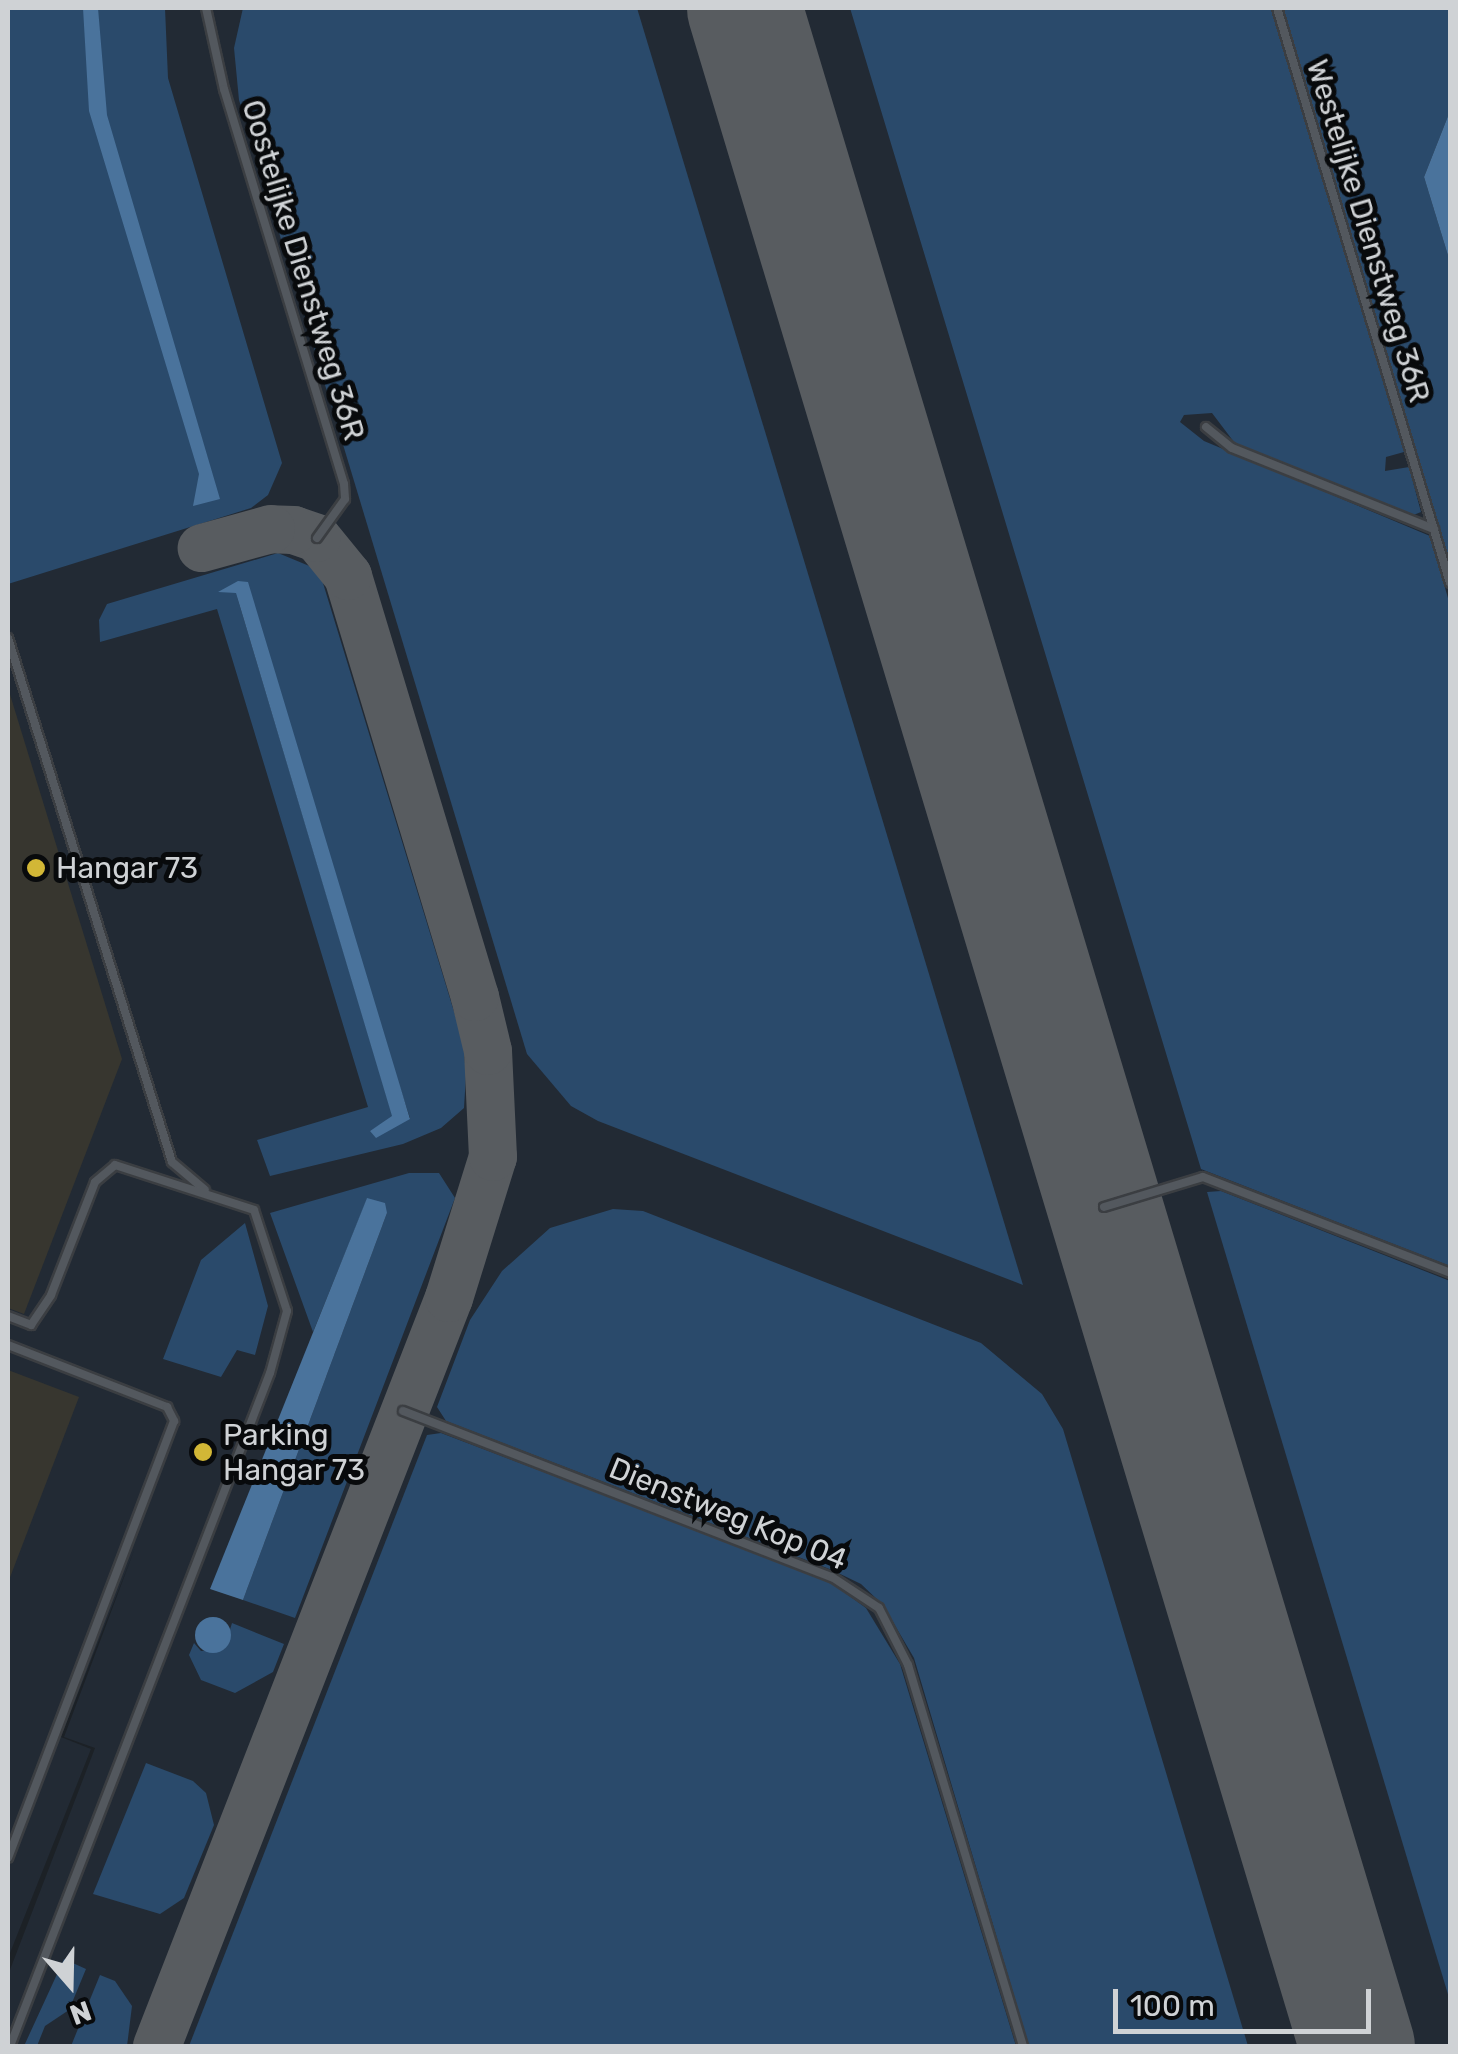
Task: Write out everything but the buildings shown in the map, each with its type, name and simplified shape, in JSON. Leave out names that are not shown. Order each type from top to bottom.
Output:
[{"type":"lane","name":"Oostelijke Dienstweg 36R","points":[[206,8],[224,89],[344,484],[345,499],[317,538]]},
{"type":"lane","name":"Westelijke Dienstweg 36R","points":[[1277,8],[1450,583]]},
{"type":"lane","points":[[1206,427],[1232,448],[1434,529]]},
{"type":"lane","points":[[8,638],[172,1162],[209,1193]]},
{"type":"lane","points":[[8,1316],[31,1325],[51,1295],[100,1172],[116,1166],[209,1193],[260,1219],[284,1295],[286,1326],[10,2046]]},
{"type":"lane","points":[[1104,1207],[1203,1176],[1450,1273]]},
{"type":"lane","points":[[8,1344],[167,1407],[174,1422],[8,1857]]},
{"type":"lane","name":"Dienstweg Kop 04","points":[[404,1411],[832,1577],[879,1608],[908,1665],[1022,2046]]},
{"type":"shaded area","points":[[8,8],[165,8],[168,78],[282,463],[268,495],[251,508],[8,584]]},
{"type":"shaded area","points":[[83,8],[98,8],[107,115],[220,499],[193,506],[199,474],[89,111]]},
{"type":"shaded area","points":[[98,8],[1450,8],[1450,111],[1424,177],[1450,262],[1450,2046],[8,2046],[8,1975],[95,1748],[64,1737],[135,1548],[61,1737],[91,1749],[8,1958],[8,550]]},
{"type":"shaded area","points":[[243,8],[637,8],[1023,1285],[598,1121],[571,1106],[527,1054],[239,100],[234,48]]},
{"type":"shaded area","points":[[850,8],[1271,8],[1404,452],[1386,457],[1385,471],[1409,467],[1421,512],[1411,516],[1237,446],[1212,413],[1184,415],[1180,422],[1204,441],[1430,536],[1450,605],[1450,1266],[1201,1169]]},
{"type":"shaded area","points":[[1283,8],[1450,8],[1450,111],[1424,177],[1450,262],[1450,564]]},
{"type":"shaded area","points":[[1450,111],[1450,262],[1424,177]]},
{"type":"shaded area","points":[[278,553],[319,570],[463,1041],[464,1108],[441,1128],[403,1144],[270,1176],[257,1140],[368,1107],[217,609],[100,642],[99,620],[107,604]],"holes":[[[236,593],[410,1118],[370,1131],[393,1117]]]},
{"type":"shaded area","points":[[238,581],[248,582],[410,1119],[376,1138],[370,1131],[392,1116],[236,593],[218,592]]},
{"type":"shaded area","points":[[409,1173],[439,1173],[455,1198],[295,1618],[243,1600],[387,1213],[367,1199],[313,1332],[270,1213]]},
{"type":"shaded area","points":[[1221,1191],[1450,1281],[1450,2001],[1207,1192]]},
{"type":"shaded area","points":[[367,1198],[385,1203],[387,1213],[243,1600],[210,1589]]},
{"type":"shaded area","points":[[613,1209],[643,1211],[981,1343],[1042,1394],[1063,1429],[1248,2046],[1029,2046],[914,1658],[883,1605],[861,1584],[832,1570],[446,1421],[437,1407],[470,1320],[502,1271],[550,1228]]},
{"type":"shaded area","points":[[245,1223],[268,1306],[255,1355],[237,1350],[221,1377],[163,1359],[201,1260]]},
{"type":"shaded area","points":[[441,1433],[826,1579],[866,1608],[900,1664],[1016,2046],[189,2046],[427,1435]]},
{"type":"shaded area","points":[[213,1617],[226,1622],[231,1635],[226,1648],[213,1653],[200,1648],[195,1635],[200,1622]]},
{"type":"shaded area","points":[[232,1623],[284,1644],[273,1672],[235,1693],[201,1680],[189,1655],[194,1643],[201,1651],[224,1649]]},
{"type":"shaded area","points":[[146,1763],[193,1781],[206,1793],[214,1825],[184,1898],[160,1914],[93,1894]]},
{"type":"shaded area","points":[[64,1959],[86,1969],[69,2010],[45,2026],[37,2046],[24,2046]]},
{"type":"shaded area","points":[[100,1975],[115,1981],[132,2006],[127,2046],[71,2046]]},
{"type":"taxiway","points":[[157,2046],[449,1298],[493,1157],[488,1051],[475,997],[348,576],[317,538],[294,530],[271,529],[202,548]]},
{"type":"runway","points":[[744,8],[1357,2046]]},
{"type":"place","name":"Hangar 73","points":[[36,868]]},
{"type":"place","name":"Parking Hangar 73","points":[[203,1452]]}]
